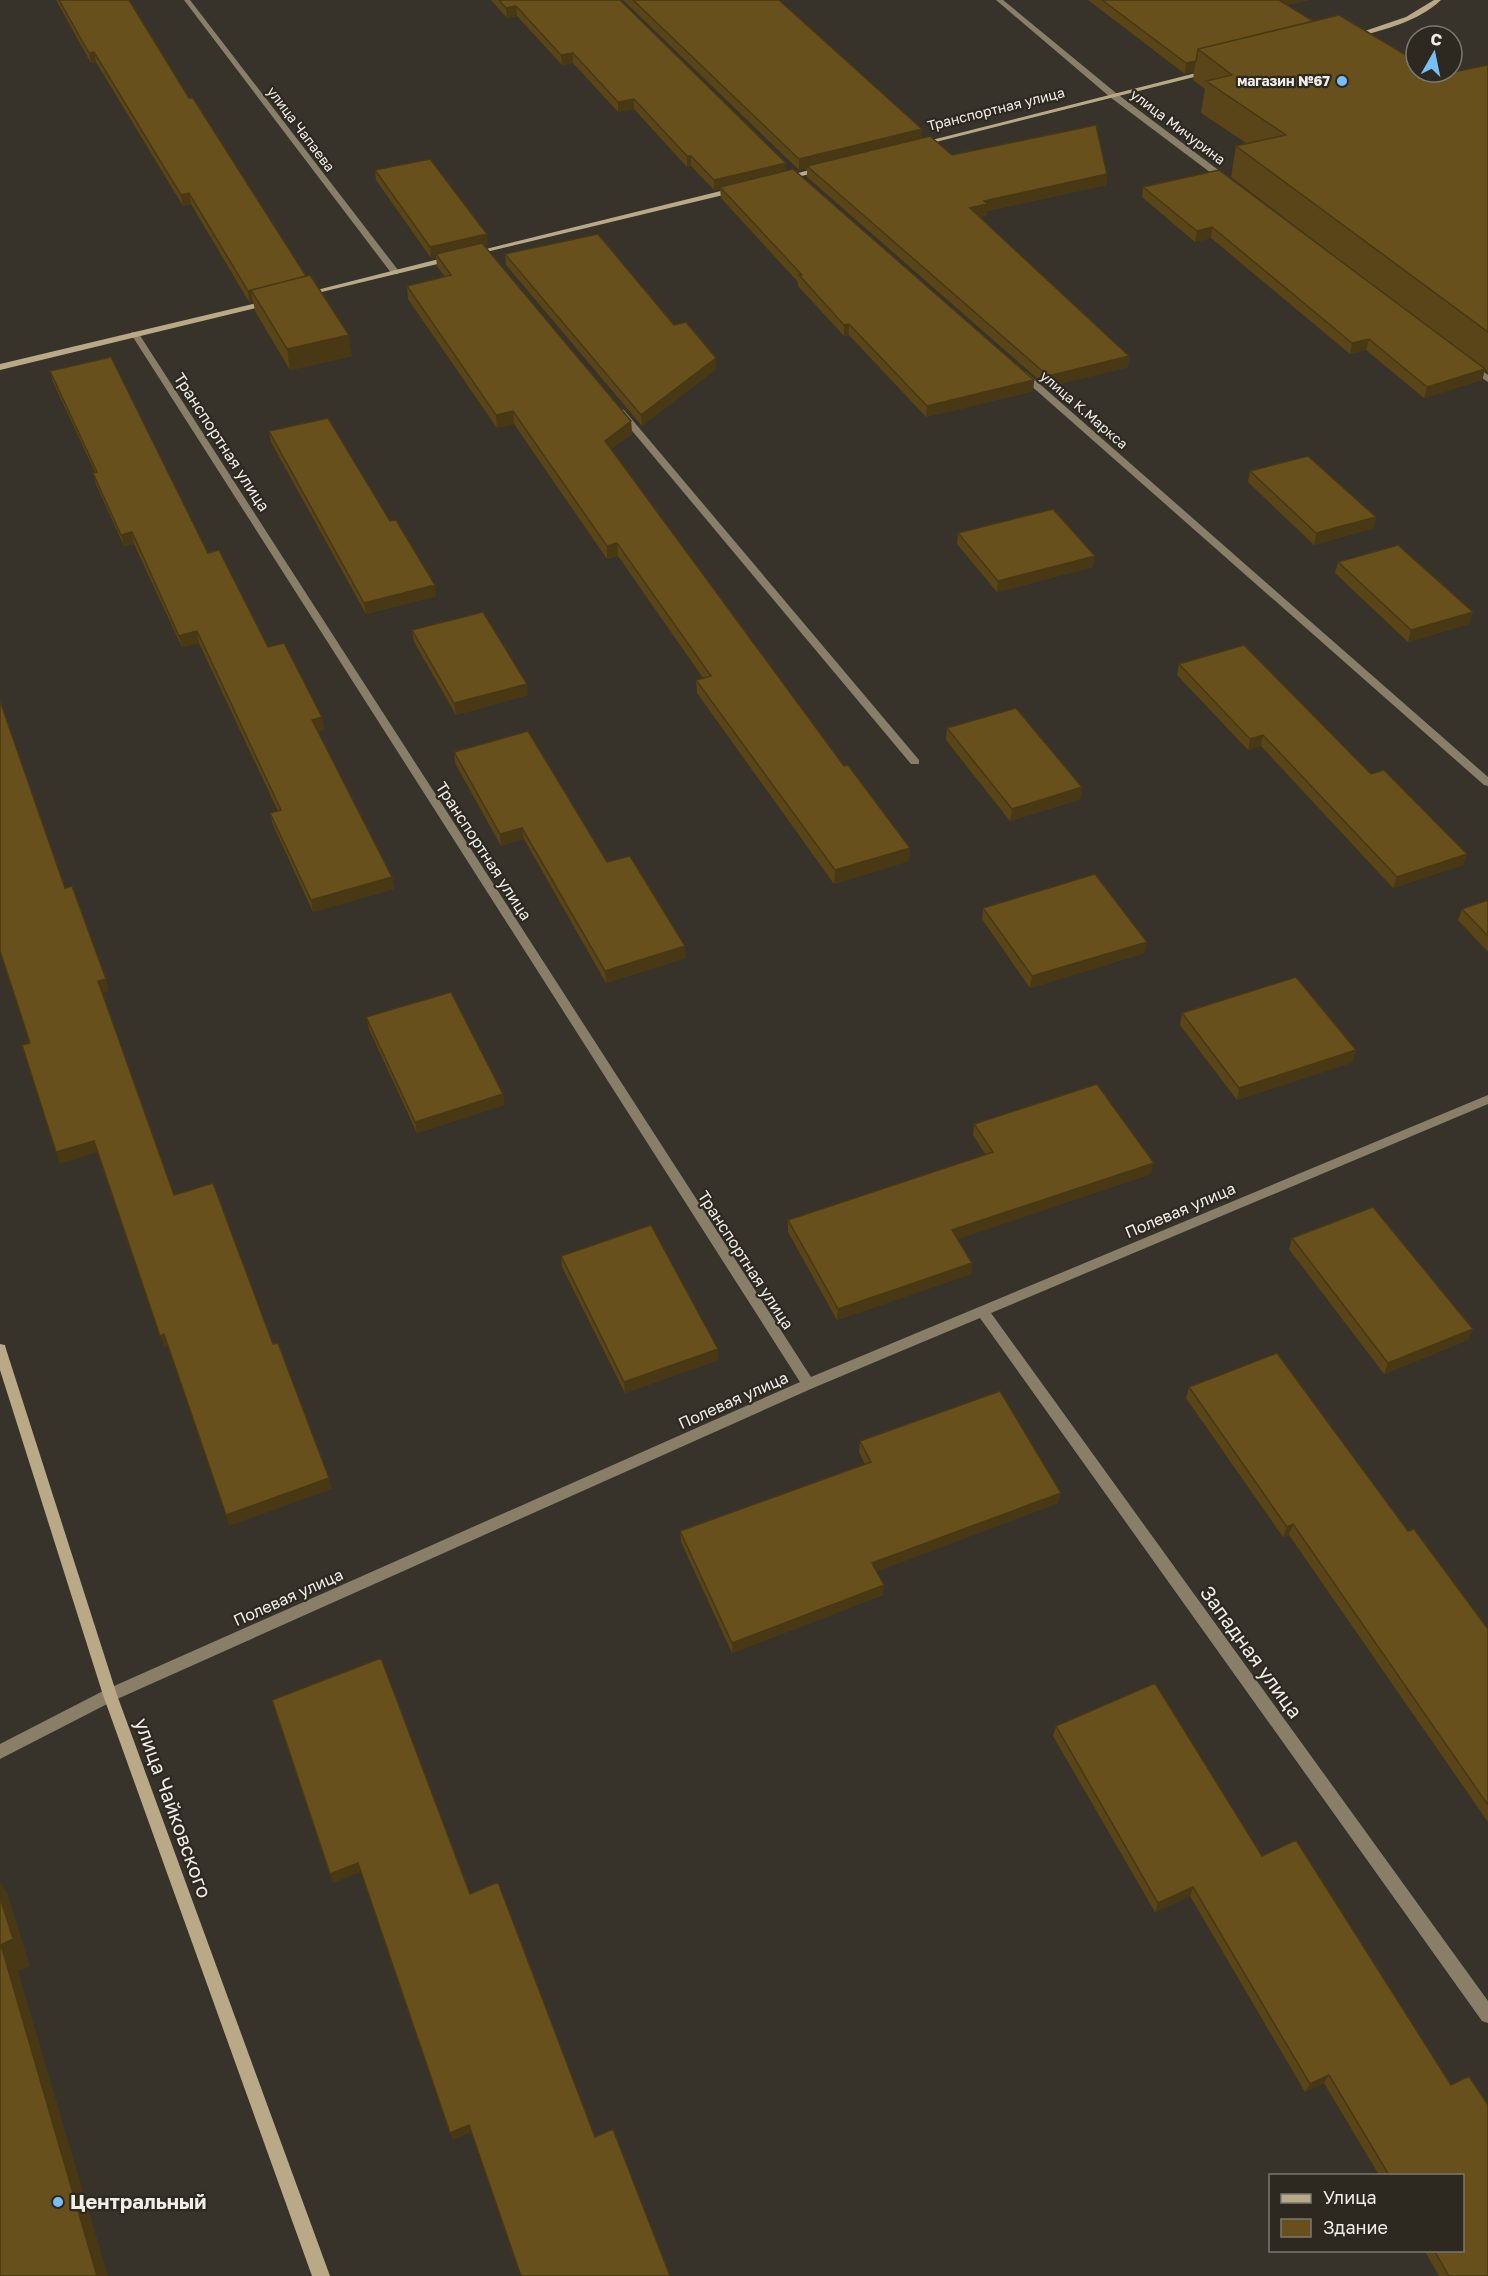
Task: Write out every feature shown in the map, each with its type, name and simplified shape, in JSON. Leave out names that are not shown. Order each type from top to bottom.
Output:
[{"type":"street","name":"улица Чапаева","points":[[187,0],[395,272]]},
{"type":"street","name":"улица Мичурина","points":[[999,0],[1113,95],[1234,187]]},
{"type":"street","points":[[1346,38],[1382,29],[1423,12],[1438,0]]},
{"type":"street","name":"Транспортная улица","points":[[909,146],[1216,70]]},
{"type":"street","points":[[777,180],[830,166]]},
{"type":"street","points":[[788,167],[805,183]]},
{"type":"street","points":[[293,296],[742,188]]},
{"type":"street","points":[[486,250],[494,259]]},
{"type":"street","points":[[0,367],[282,299]]},
{"type":"street","name":"Транспортная улица","points":[[135,334],[808,1384]]},
{"type":"street","points":[[1460,358],[1488,379]]},
{"type":"street","name":"улица К.Маркса","points":[[1012,365],[1488,783]]},
{"type":"street","points":[[616,406],[915,762]]},
{"type":"street","name":"Полевая улица","points":[[0,1752],[110,1695],[808,1384],[1488,1099]]},
{"type":"street","name":"Западная улица","points":[[982,1311],[1488,2016]]},
{"type":"street","name":"улица Чайковского","points":[[0,1349],[110,1695],[321,2276]]},
{"type":"building","points":[[59,0],[129,0],[189,98],[193,98],[306,276],[248,291],[189,193],[181,195],[94,52],[89,53]]},
{"type":"building","points":[[499,0],[620,0],[786,163],[714,180],[691,156],[687,156],[634,99],[618,102],[573,53],[561,55],[516,6],[506,8]]},
{"type":"building","points":[[633,0],[779,0],[922,129],[799,159]]},
{"type":"building","points":[[1102,0],[1279,0],[1313,21],[1198,49],[1196,61],[1186,63]]},
{"type":"building","points":[[1339,15],[1404,54],[1404,84],[1464,84],[1464,70],[1488,65],[1488,332],[1236,146],[1286,135],[1206,81],[1232,75],[1198,49]]},
{"type":"building","points":[[1096,125],[1107,174],[984,201],[987,204],[970,208],[1129,356],[1048,376],[807,166],[930,136],[952,155]]},
{"type":"building","points":[[430,159],[487,234],[430,247],[375,170]]},
{"type":"building","points":[[793,169],[1034,380],[927,406],[849,324],[844,325],[799,275],[802,275],[720,187]]},
{"type":"building","points":[[1219,170],[1485,369],[1427,387],[1369,339],[1352,343],[1212,227],[1197,231],[1143,187]]},
{"type":"building","points":[[598,234],[674,325],[686,322],[716,358],[641,415],[505,254]]},
{"type":"building","points":[[482,243],[631,421],[605,441],[844,766],[848,765],[910,848],[835,870],[696,680],[711,676],[617,543],[607,546],[513,411],[496,415],[407,286],[451,275],[436,254]]},
{"type":"building","points":[[310,275],[349,335],[287,349],[251,290]]},
{"type":"building","points":[[111,357],[208,553],[219,550],[268,647],[284,643],[322,717],[312,720],[392,877],[311,900],[270,813],[281,810],[197,631],[179,636],[132,532],[121,535],[93,473],[97,472],[50,371]]},
{"type":"building","points":[[328,418],[390,521],[396,520],[435,585],[364,603],[269,431]]},
{"type":"building","points":[[1308,456],[1376,517],[1316,533],[1250,471]]},
{"type":"building","points":[[1053,509],[1095,556],[998,581],[958,533]]},
{"type":"building","points":[[1398,545],[1473,612],[1411,630],[1338,562]]},
{"type":"building","points":[[483,612],[527,684],[454,703],[412,630]]},
{"type":"building","points":[[1244,645],[1371,774],[1384,770],[1467,854],[1397,877],[1263,735],[1250,739],[1179,664]]},
{"type":"building","points":[[0,701],[65,888],[72,886],[106,979],[98,981],[174,1195],[213,1183],[273,1344],[278,1343],[329,1478],[226,1515],[164,1334],[160,1336],[94,1141],[56,1152],[22,1045],[30,1043],[0,951]]},
{"type":"building","points":[[1016,708],[1082,787],[1012,809],[947,728]]},
{"type":"building","points":[[528,731],[607,862],[630,856],[685,946],[605,971],[522,828],[500,834],[454,752]]},
{"type":"building","points":[[1095,874],[1147,942],[1032,976],[983,908]]},
{"type":"building","points":[[1488,900],[1488,936],[1462,909]]},
{"type":"building","points":[[1296,977],[1356,1050],[1239,1088],[1182,1013]]},
{"type":"building","points":[[451,992],[503,1094],[415,1122],[366,1017]]},
{"type":"building","points":[[1097,1084],[1154,1163],[952,1230],[972,1263],[838,1309],[788,1220],[993,1152],[974,1124]]},
{"type":"building","points":[[1373,1207],[1473,1329],[1388,1363],[1292,1238]]},
{"type":"building","points":[[651,1225],[718,1349],[624,1382],[561,1256]]},
{"type":"building","points":[[1277,1353],[1408,1531],[1414,1529],[1488,1629],[1488,1805],[1293,1524],[1287,1527],[1189,1387]]},
{"type":"building","points":[[1000,1391],[1061,1493],[872,1563],[884,1585],[732,1643],[680,1531],[871,1462],[860,1441]]},
{"type":"building","points":[[381,1658],[470,1894],[498,1882],[595,2137],[613,2129],[670,2276],[521,2276],[469,2125],[450,2133],[358,1863],[330,1874],[272,1700]]},
{"type":"building","points":[[1155,1683],[1262,1856],[1296,1840],[1451,2085],[1469,2076],[1488,2105],[1488,2276],[1449,2276],[1435,2252],[1464,2252],[1464,2174],[1388,2174],[1329,2075],[1310,2084],[1193,1887],[1158,1903],[1056,1726]]},
{"type":"building","points":[[0,1897],[13,1939],[1,1945],[97,2276],[0,2276]]},
{"type":"place","name":"магазин №67","points":[[1342,81]]},
{"type":"place","name":"Центральный","points":[[58,2202]]}]
